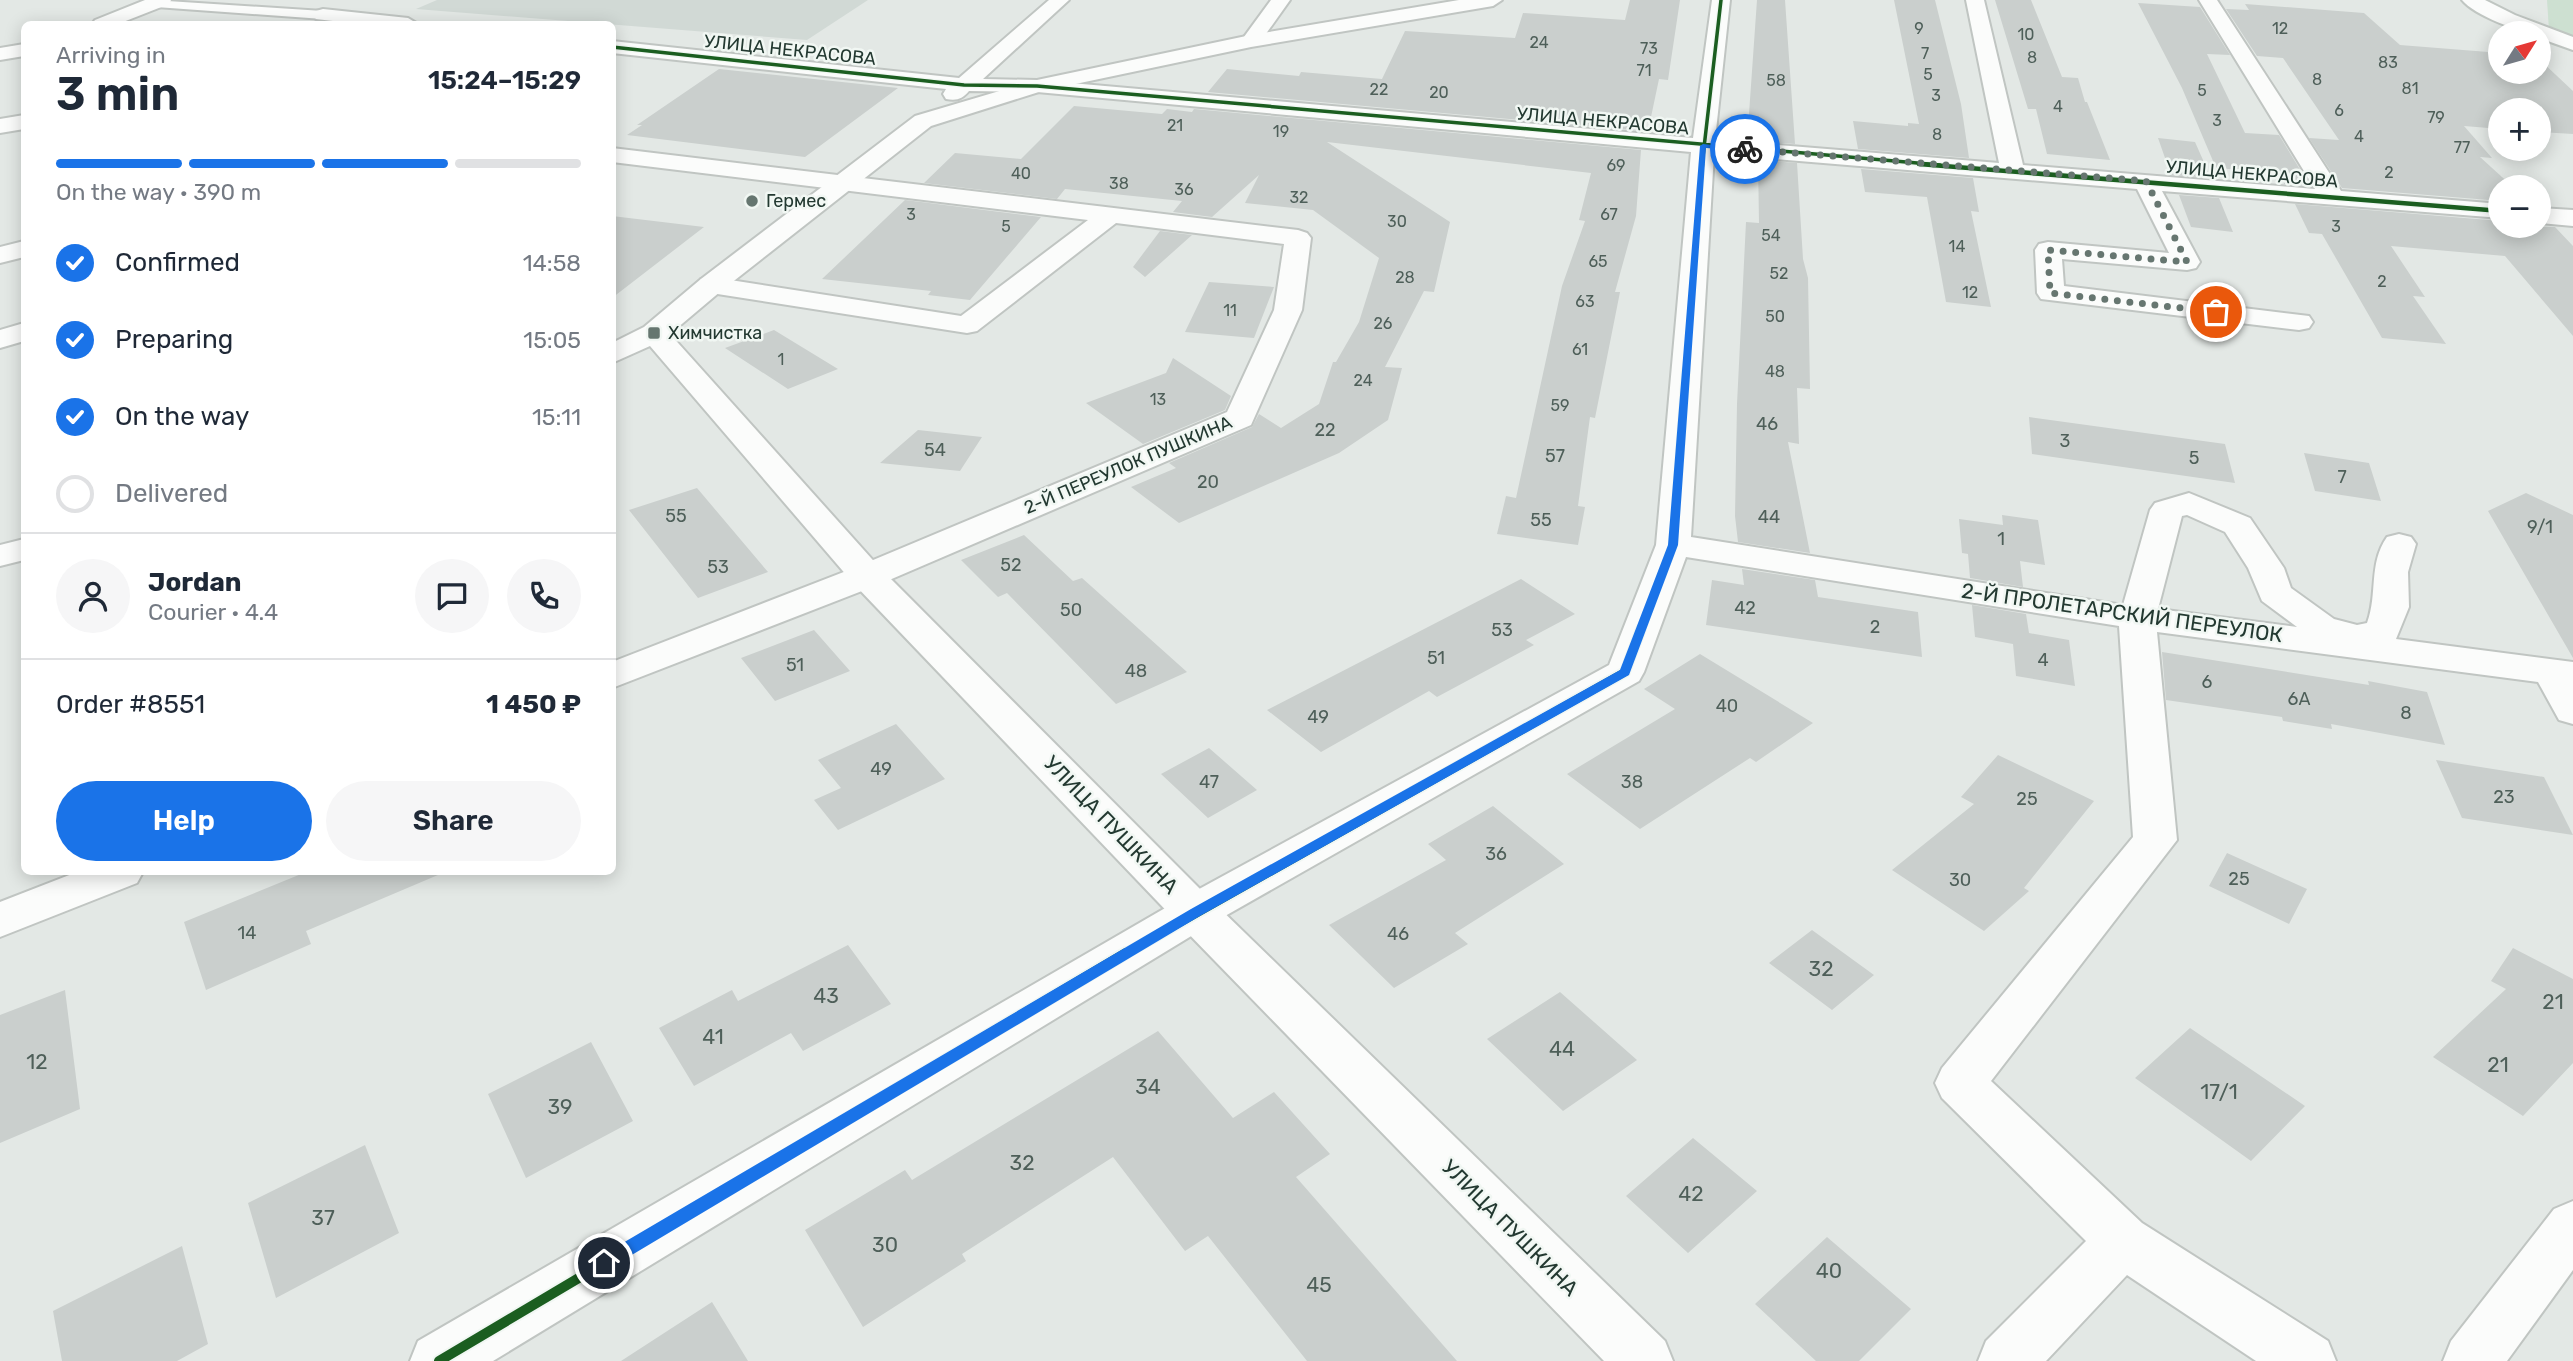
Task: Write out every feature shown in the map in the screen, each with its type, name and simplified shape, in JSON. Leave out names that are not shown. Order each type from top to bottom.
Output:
[{"type":"street","points":[[308,21],[356,0]]},
{"type":"street","points":[[616,352],[654,333],[711,285],[848,182],[923,121],[1060,0]]},
{"type":"street","points":[[1251,41],[1281,0]]},
{"type":"street","points":[[923,121],[1038,86],[1251,41],[1456,4],[1493,0]]},
{"type":"street","points":[[439,1361],[1195,912],[1625,672],[1673,545],[1703,146],[1721,0]]},
{"type":"street","points":[[1975,0],[2012,169]]},
{"type":"street","points":[[2208,0],[2332,196]]},
{"type":"street","points":[[2471,0],[2508,19],[2573,44]]},
{"type":"street","points":[[109,21],[159,1]]},
{"type":"street","points":[[323,15],[380,21]]},
{"type":"street","name":"УЛИЦА НЕКРАСОВА","points":[[616,47],[964,85],[1038,86],[1703,146],[2012,169],[2488,210]]},
{"type":"street","points":[[0,54],[21,50]]},
{"type":"street","points":[[0,126],[21,122]]},
{"type":"street","name":"2-Й ПЕРЕУЛОК ПУШКИНА","points":[[616,155],[1298,238],[1288,310],[1240,418],[867,576],[616,675]]},
{"type":"street","points":[[2146,181],[2187,262],[2048,250],[2050,293],[2299,322]]},
{"type":"street","points":[[711,285],[967,325],[1112,214]]},
{"type":"street","points":[[2551,216],[2573,218]]},
{"type":"street","points":[[0,255],[21,250]]},
{"type":"street","points":[[0,339],[21,333]]},
{"type":"street","name":"УЛИЦА ПУШКИНА","points":[[654,333],[867,576],[1195,912],[1643,1361]]},
{"type":"street","points":[[2307,1361],[2123,1241],[1960,1083],[2155,840],[2137,618],[2167,510],[2189,503],[2238,525],[2266,568],[2275,593],[2321,627],[2356,638],[2382,632],[2391,607],[2390,572],[2399,544]]},
{"type":"street","name":"2-Й ПРОЛЕТАРСКИЙ ПЕРЕУЛОК","points":[[1673,545],[2137,618],[2562,673]]},
{"type":"street","points":[[0,556],[21,550]]},
{"type":"street","points":[[2562,673],[2573,711]]},
{"type":"street","points":[[0,920],[113,875]]},
{"type":"street","points":[[2472,1361],[2573,1226]]},
{"type":"street","points":[[2007,1361],[2123,1241]]},
{"type":"lane","points":[[159,1],[323,15]]},
{"type":"shaded area","points":[[437,0],[868,0],[807,40],[616,25],[616,21],[567,21],[416,9]]},
{"type":"green space","points":[[2547,0],[2573,0],[2573,38],[2552,31],[2552,21],[2548,21]]},
{"type":"building","points":[[1630,0],[1680,0],[1668,80],[1659,79],[1651,117],[1644,117],[1643,131],[1208,92],[1227,69],[1299,76],[1301,72],[1382,79],[1405,31],[1515,38],[1523,13],[1625,20]]},
{"type":"building","points":[[1757,0],[1785,0],[1795,144],[1757,141],[1757,129],[1748,128]]},
{"type":"building","points":[[1894,0],[1935,0],[1961,104],[1969,158],[1858,149],[1853,121],[1908,126],[1908,123],[1919,124]]},
{"type":"building","points":[[1995,0],[2031,0],[2062,77],[2078,78],[2085,102],[2110,160],[2047,154],[2036,109],[2028,109]]},
{"type":"building","points":[[2138,3],[2200,7],[2230,55],[2207,54],[2245,133],[2279,135],[2310,186],[2284,184],[2279,173],[2216,168],[2182,88]]},
{"type":"building","points":[[2245,4],[2364,13],[2400,45],[2488,52],[2488,84],[2552,84],[2552,71],[2573,91],[2573,134],[2551,133],[2551,98],[2488,98],[2488,128],[2464,126],[2488,153],[2488,158],[2480,157],[2500,175],[2488,175],[2488,200],[2342,188],[2309,138],[2339,140],[2283,58],[2257,56],[2226,9],[2249,10]]},
{"type":"building","points":[[719,69],[898,88],[805,157],[627,135],[642,125],[637,125]]},
{"type":"building","points":[[1074,106],[1162,114],[1167,109],[1192,112],[1194,109],[1641,150],[1636,216],[1615,292],[1620,292],[1595,418],[1590,417],[1578,506],[1585,507],[1578,545],[1497,534],[1506,496],[1516,498],[1562,286],[1585,221],[1579,220],[1591,173],[1327,142],[1450,222],[1434,292],[1424,291],[1385,367],[1402,368],[1388,420],[1339,453],[1179,523],[1131,487],[1176,468],[1169,463],[1252,427],[1259,414],[1281,428],[1319,404],[1333,362],[1336,362],[1359,322],[1379,258],[1313,210],[1245,203],[1259,175],[1212,217],[1173,212],[1182,201],[1065,189],[1057,199],[924,183],[955,153],[1021,159]]},
{"type":"building","points":[[2158,138],[2195,142],[2211,178],[2171,175]]},
{"type":"building","points":[[1758,160],[1797,163],[1803,259],[1808,278],[1810,389],[1797,388],[1799,444],[1788,442],[1810,553],[1738,542],[1735,516],[1737,404],[1746,222],[1759,223]]},
{"type":"building","points":[[1861,169],[1973,178],[1979,212],[1971,211],[1991,307],[1946,302],[1927,197],[1865,192]]},
{"type":"building","points":[[2179,195],[2219,198],[2233,232],[2191,227]]},
{"type":"building","points":[[905,200],[1041,217],[970,300],[928,295],[931,291],[822,279]]},
{"type":"building","points":[[2295,204],[2488,220],[2488,238],[2551,238],[2551,227],[2555,227],[2573,246],[2573,336],[2505,256],[2391,246],[2425,297],[2413,296],[2446,344],[2382,338],[2322,234],[2309,233]]},
{"type":"building","points":[[616,216],[704,227],[616,295]]},
{"type":"building","points":[[1160,231],[1192,235],[1145,277],[1133,267]]},
{"type":"building","points":[[1209,282],[1274,287],[1254,338],[1185,332]]},
{"type":"building","points":[[774,330],[838,369],[788,389],[725,348]]},
{"type":"building","points":[[1173,358],[1231,396],[1225,410],[1143,444],[1086,403],[1166,373]]},
{"type":"building","points":[[2029,417],[2225,444],[2235,483],[2032,454]]},
{"type":"building","points":[[918,430],[982,437],[960,471],[880,463]]},
{"type":"building","points":[[2304,453],[2369,463],[2381,501],[2315,491]]},
{"type":"building","points":[[697,488],[768,572],[698,598],[629,510]]},
{"type":"building","points":[[2526,493],[2573,515],[2573,658],[2488,511]]},
{"type":"building","points":[[2002,515],[2038,520],[2045,565],[2020,561],[2023,587],[1970,578],[1968,554],[1962,553],[1959,519],[2003,525]]},
{"type":"building","points":[[1024,535],[1073,581],[1082,578],[1187,672],[1116,704],[1007,593],[998,597],[961,560]]},
{"type":"building","points":[[1742,569],[1815,580],[1818,597],[1918,612],[1922,657],[1706,625],[1712,580],[1744,585]]},
{"type":"building","points":[[1521,579],[1575,614],[1526,640],[1534,645],[1437,697],[1429,691],[1321,752],[1267,710]]},
{"type":"building","points":[[1972,605],[2026,614],[2029,633],[2069,640],[2075,686],[2016,676],[2013,644],[1975,637]]},
{"type":"building","points":[[814,630],[850,671],[775,701],[741,658]]},
{"type":"building","points":[[2162,652],[2427,692],[2445,745],[2331,724],[2332,729],[2283,721],[2282,717],[2166,700]]},
{"type":"building","points":[[1700,654],[1813,723],[1756,762],[1750,758],[1640,829],[1567,774],[1675,709],[1644,689]]},
{"type":"building","points":[[896,724],[945,779],[838,830],[814,800],[841,788],[818,760]]},
{"type":"building","points":[[1209,748],[1257,790],[1208,818],[1161,774]]},
{"type":"building","points":[[1998,755],[2094,801],[2024,888],[2029,891],[1984,931],[1892,870],[1974,804],[1961,797]]},
{"type":"building","points":[[2436,760],[2544,777],[2573,835],[2462,818]]},
{"type":"building","points":[[1493,806],[1564,864],[1455,933],[1468,944],[1394,988],[1329,925],[1446,860],[1428,844]]},
{"type":"building","points":[[2227,853],[2307,889],[2289,924],[2209,886]]},
{"type":"building","points":[[299,875],[438,875],[306,931],[311,944],[206,990],[184,922]]},
{"type":"building","points":[[1812,930],[1874,975],[1832,1010],[1769,963]]},
{"type":"building","points":[[848,945],[891,1004],[803,1051],[791,1033],[694,1086],[659,1028],[732,990],[738,1001]]},
{"type":"building","points":[[2513,948],[2573,979],[2573,1063],[2523,1116],[2433,1057],[2506,989],[2491,981]]},
{"type":"building","points":[[65,990],[80,1109],[0,1143],[0,1015]]},
{"type":"building","points":[[1560,992],[1637,1060],[1563,1111],[1487,1039]]},
{"type":"building","points":[[2190,1028],[2305,1106],[2251,1161],[2135,1078]]},
{"type":"building","points":[[1158,1031],[1233,1118],[1274,1092],[1330,1154],[1296,1177],[1457,1361],[1307,1361],[1208,1236],[1185,1251],[1113,1157],[962,1254],[966,1261],[863,1327],[805,1230],[905,1170],[912,1180]]},
{"type":"building","points":[[591,1042],[633,1121],[526,1178],[488,1094]]},
{"type":"building","points":[[1693,1138],[1757,1191],[1688,1253],[1626,1196]]},
{"type":"building","points":[[365,1145],[399,1233],[276,1298],[248,1203]]},
{"type":"building","points":[[1827,1237],[1911,1309],[1859,1361],[1816,1361],[1755,1304]]},
{"type":"building","points":[[182,1246],[208,1344],[177,1361],[62,1361],[53,1311]]},
{"type":"building","points":[[712,1302],[748,1361],[621,1361]]},
{"type":"cycle path","points":[[439,1361],[1195,912],[1625,672],[1673,545],[1703,146],[1721,0]]},
{"type":"cycle path","points":[[616,47],[964,85],[1037,86],[1703,146],[2488,210]]},
{"type":"way so far","points":[[1745,149],[2146,181],[2187,262],[2048,250],[2050,293],[2216,312]]},
{"type":"place","name":"Гермес","points":[[752,201]]},
{"type":"place","name":"Химчистка","points":[[654,333]]},
{"type":"route","points":[[604,1263],[1195,912],[1625,672],[1673,545],[1703,146],[1745,149]]}]
